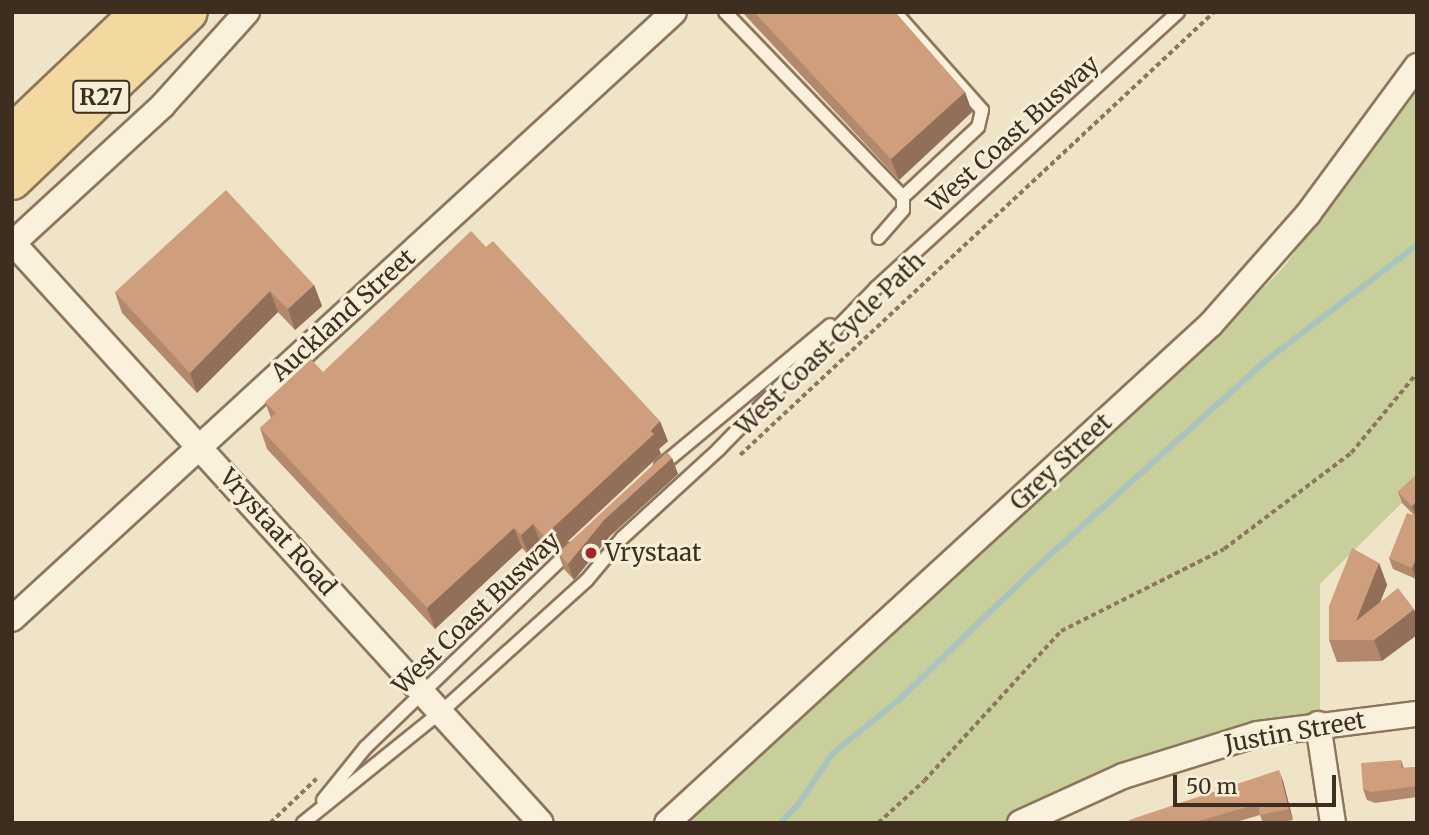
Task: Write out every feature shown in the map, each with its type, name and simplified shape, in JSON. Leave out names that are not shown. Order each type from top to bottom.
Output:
[{"type":"main road","name":"R27","points":[[12,135],[141,12]]},
{"type":"main road","name":"R27","points":[[12,180],[188,12]]},
{"type":"street","points":[[13,243],[162,106],[247,12]]},
{"type":"street","name":"Auckland Street","points":[[12,619],[674,12]]},
{"type":"street","name":"Grey Street","points":[[667,823],[1211,324],[1308,214],[1417,66]]},
{"type":"street","name":"Vrystaat Road","points":[[13,243],[442,711],[541,823]]},
{"type":"street","name":"Justin Street","points":[[1020,823],[1068,798],[1183,756],[1258,734],[1318,724],[1417,714]]},
{"type":"street","points":[[1318,724],[1333,823]]},
{"type":"lane","points":[[725,12],[903,197],[903,210],[879,237]]},
{"type":"lane","points":[[895,12],[982,110],[978,127],[903,197]]},
{"type":"lane","name":"West Coast Busway","points":[[651,476],[876,288],[1178,12]]},
{"type":"lane","name":"West Coast Busway","points":[[306,820],[442,711],[587,579],[622,538],[719,449],[876,288]]},
{"type":"lane","name":"West Coast Busway","points":[[306,820],[365,748],[584,537]]},
{"type":"path","name":"West Coast Cycle Path","points":[[737,458],[1214,12]]},
{"type":"path","points":[[878,823],[924,781],[1061,631],[1224,549],[1351,453],[1417,373]]},
{"type":"green space","points":[[1417,88],[1417,488],[1320,584],[1320,715],[1121,767],[1057,793],[1002,823],[682,823],[1221,331],[1283,268]]},
{"type":"building","points":[[754,12],[895,12],[965,92],[891,159]]},
{"type":"building","points":[[226,190],[314,285],[288,309],[270,291],[190,373],[115,292]]},
{"type":"building","points":[[471,231],[486,247],[493,241],[660,421],[650,430],[654,434],[544,536],[533,524],[521,535],[514,528],[427,608],[260,428],[276,413],[265,402],[311,359],[323,372]]},
{"type":"building","points":[[667,452],[672,458],[604,520],[568,564],[558,553]]},
{"type":"building","points":[[1417,474],[1417,501],[1412,506],[1398,492]]},
{"type":"building","points":[[1407,513],[1417,516],[1417,556],[1412,568],[1389,558]]},
{"type":"building","points":[[1352,548],[1379,563],[1356,621],[1398,588],[1414,609],[1374,640],[1329,640],[1329,606]]},
{"type":"building","points":[[1401,760],[1401,768],[1417,767],[1417,786],[1371,792],[1363,789],[1361,763]]},
{"type":"building","points":[[1279,770],[1289,809],[1260,815],[1258,804],[1191,823],[1130,823],[1129,820]]},
{"type":"waterway","points":[[780,823],[799,803],[833,753],[900,699],[1030,573],[1264,362],[1417,245]]},
{"type":"place","name":"Vrystaat","points":[[591,553]]}]
